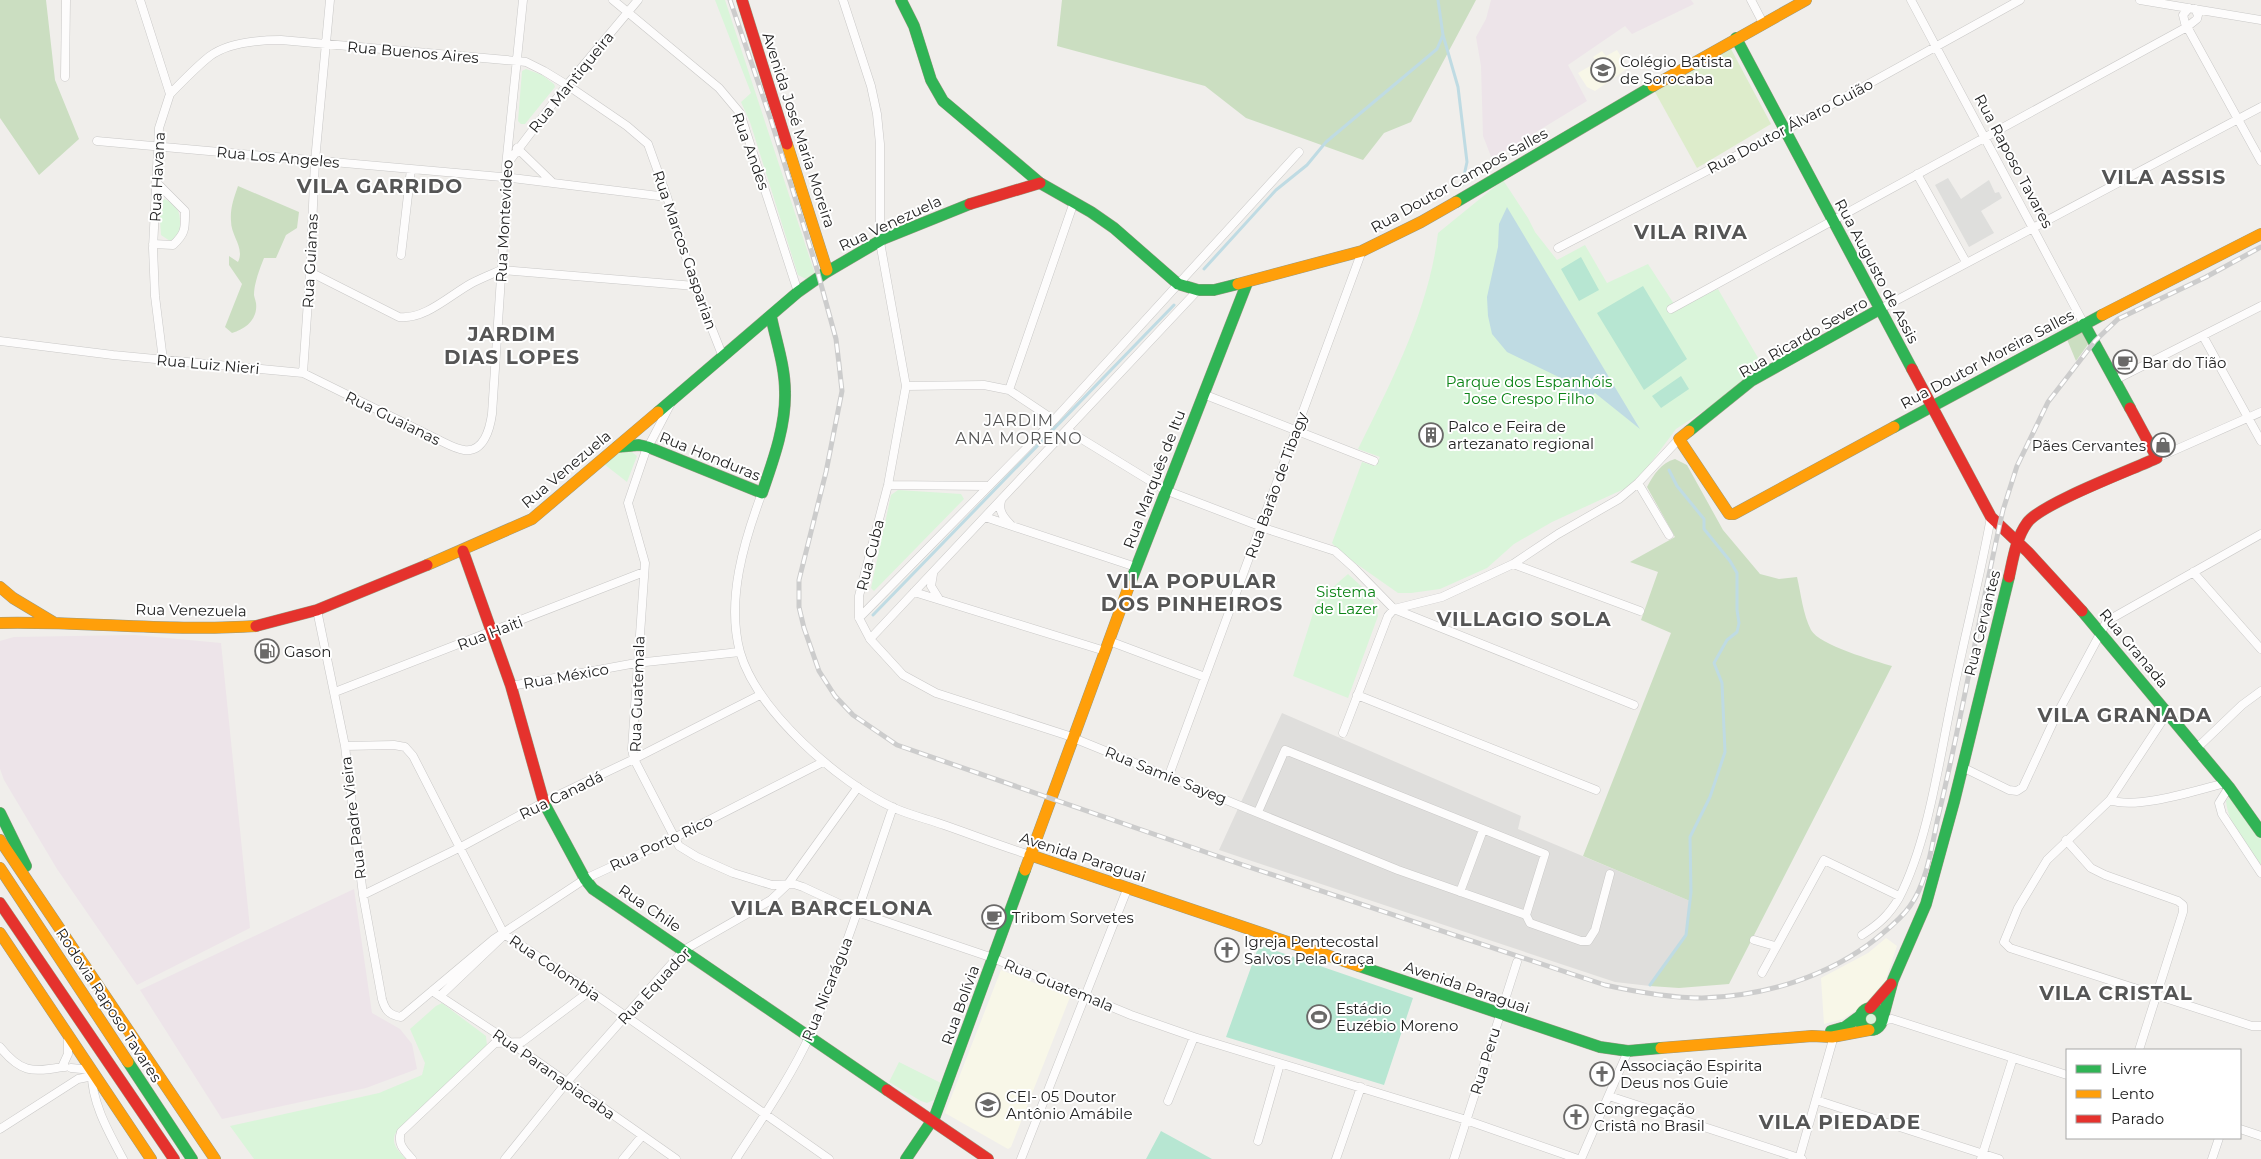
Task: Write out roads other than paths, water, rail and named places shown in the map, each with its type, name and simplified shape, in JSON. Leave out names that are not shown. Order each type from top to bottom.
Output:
[{"type":"main road","name":"Avenida José Maria Moreira","points":[[742,0],[827,270]]},
{"type":"main road","name":"Rua Doutor Campos Salles","points":[[901,0],[914,26],[931,80],[943,101],[1040,183],[1091,212],[1114,228],[1178,284],[1198,290],[1214,290],[1247,283],[1362,251],[1421,222],[1736,38],[1806,0]]},
{"type":"main road","name":"Rua Augusto de Assis","points":[[1736,38],[1991,517]]},
{"type":"main road","name":"Rua Venezuela","points":[[0,623],[53,622],[228,628],[258,626],[317,610],[463,552],[532,519],[798,292],[827,270],[880,242],[938,215],[976,201],[1040,183]]},
{"type":"main road","name":"Rua Doutor Moreira Salles","points":[[1679,439],[1729,514],[1734,514],[2099,316],[2261,234]]},
{"type":"main road","name":"Rua Marquês de Itu","points":[[1030,855],[1165,490],[1247,283]]},
{"type":"main road","name":"Rua Ricardo Severo","points":[[1679,439],[1751,380],[1880,309]]},
{"type":"main road","name":"Avenida Paraguai","points":[[762,493],[775,453],[785,392],[780,350],[771,316]]},
{"type":"main road","points":[[2092,336],[2092,327],[2099,316]]},
{"type":"main road","name":"Rua Raposo Tavares","points":[[2084,324],[2157,458]]},
{"type":"main road","name":"Rua Honduras","points":[[617,447],[639,445],[648,447],[762,493]]},
{"type":"main road","name":"Rua Cervantes","points":[[1877,1026],[1893,980],[1926,904],[2017,543],[2027,522],[2045,508],[2157,458]]},
{"type":"main road","name":"Rua Granada","points":[[1991,517],[2101,631],[2227,785],[2261,832]]},
{"type":"main road","name":"Rua Chile","points":[[463,552],[511,686],[544,802],[585,879],[593,889],[988,1159]]},
{"type":"main road","name":"Rua Venezuela","points":[[0,587],[13,598],[53,622]]},
{"type":"main road","points":[[0,813],[45,905]]},
{"type":"main road","points":[[0,840],[215,1159]]},
{"type":"main road","name":"Avenida Paraguai","points":[[1030,855],[1600,1047],[1628,1051],[1812,1036],[1877,1026]]},
{"type":"main road","name":"Rua Bolívia","points":[[906,1159],[932,1121],[1030,855]]},
{"type":"main road","name":"Rodovia Raposo Tavares","points":[[0,868],[192,1159]]},
{"type":"main road","name":"Rodovia Raposo Tavares","points":[[0,903],[174,1159]]},
{"type":"main road","points":[[0,933],[151,1159]]},
{"type":"main road","name":"Rua Cervantes","points":[[1870,1008],[1893,980]]},
{"type":"main road","points":[[1870,1008],[1879,1011],[1877,1026],[1862,1025],[1860,1016],[1864,1010],[1870,1008]]},
{"type":"main road","name":"Avenida Paraguai","points":[[1831,1034],[1860,1016]]},
{"type":"street","points":[[65,77],[66,0]]},
{"type":"street","points":[[140,0],[170,94]]},
{"type":"street","name":"Rua Guianas","points":[[303,373],[315,161],[330,0]]},
{"type":"street","name":"Rua Montevideo","points":[[484,441],[490,429],[492,414],[507,186],[505,178],[523,0]]},
{"type":"street","name":"Rua Andes","points":[[613,0],[719,88],[740,113],[798,292]]},
{"type":"street","name":"Rua Mantiqueira","points":[[506,166],[517,148],[567,85],[638,0]]},
{"type":"street","name":"Rua Cuba","points":[[843,0],[871,86],[877,114],[880,144],[880,242],[906,386],[888,485],[859,596],[859,618],[870,640],[903,675],[936,693],[1073,738]]},
{"type":"street","points":[[1751,0],[1763,23]]},
{"type":"street","name":"Rua Raposo Tavares","points":[[1911,0],[2084,324]]},
{"type":"street","name":"Rua Doutor Álvaro Guião","points":[[1558,248],[1785,130],[2020,0]]},
{"type":"street","points":[[2140,0],[2261,20]]},
{"type":"street","points":[[1671,309],[2187,27],[2197,20],[2198,15],[2192,8]]},
{"type":"street","points":[[2192,8],[2183,18],[2187,27],[2261,161]]},
{"type":"street","name":"Rua Buenos Aires","points":[[170,94],[211,55],[232,46],[259,40],[517,61],[526,62],[567,85],[627,126],[648,144]]},
{"type":"street","name":"Rua Havana","points":[[163,360],[155,296],[153,244],[158,128],[170,94]]},
{"type":"street","name":"Rua Ricardo Severo","points":[[1880,309],[2261,108]]},
{"type":"street","name":"Rua Los Angeles","points":[[97,141],[552,182],[667,197]]},
{"type":"street","name":"Rua Marcos Gasparian","points":[[648,144],[695,286],[723,357]]},
{"type":"street","points":[[517,148],[552,182]]},
{"type":"street","points":[[859,618],[1054,420],[1299,152]]},
{"type":"street","points":[[401,255],[411,169]]},
{"type":"street","points":[[1917,174],[1966,262]]},
{"type":"street","points":[[153,244],[173,245],[184,235],[185,226],[185,211],[156,182]]},
{"type":"street","points":[[1009,390],[1074,202]]},
{"type":"street","name":"Rua Barão de Tibagy","points":[[1169,775],[1362,251]]},
{"type":"street","points":[[310,272],[399,317],[405,318],[417,316],[473,282],[501,270],[695,286]]},
{"type":"street","points":[[870,640],[1198,290]]},
{"type":"street","points":[[2115,380],[2261,306]]},
{"type":"street","points":[[2203,336],[2261,441]]},
{"type":"street","name":"Rua Luiz Nieri","points":[[0,341],[113,355],[303,373]]},
{"type":"street","name":"Rua Guaianas","points":[[303,373],[445,444],[466,450],[484,441]]},
{"type":"street","points":[[906,386],[984,385],[1009,390],[1054,420]]},
{"type":"street","points":[[1203,394],[1374,461]]},
{"type":"street","name":"Rua Guatemala","points":[[675,397],[648,447],[628,503],[644,563],[636,663],[632,748],[634,759],[679,846],[724,870],[772,885],[788,884],[803,887],[857,912],[993,958],[1131,1015],[1194,1037],[1280,1064],[1361,1086],[1580,1159]]},
{"type":"street","name":"Rua Cervantes","points":[[2157,458],[2261,412]]},
{"type":"street","points":[[1081,415],[1078,432],[1083,440]]},
{"type":"street","points":[[1066,430],[1165,490],[1261,527],[1335,552],[1354,568],[1394,609],[1634,705]]},
{"type":"street","name":"Rua Ricardo Severo","points":[[1394,609],[1442,597],[1513,564],[1558,534],[1619,499],[1638,483],[1679,439]]},
{"type":"street","points":[[1638,483],[1669,535]]},
{"type":"street","points":[[888,485],[987,486]]},
{"type":"street","name":"Avenida Paraguai","points":[[762,493],[746,536],[738,570],[736,623],[740,652],[760,695],[823,762],[858,787],[893,807],[1030,855]]},
{"type":"street","points":[[1002,500],[999,506],[1001,513],[1013,526]]},
{"type":"street","points":[[985,517],[1136,567]]},
{"type":"street","name":"Rua Cervantes","points":[[1862,935],[1880,924],[1887,916],[1899,896],[1918,849],[1936,778],[1991,517]]},
{"type":"street","points":[[1962,767],[2009,790],[2016,791],[2023,787],[2056,716],[2107,621],[2261,534]]},
{"type":"street","points":[[1513,564],[1640,611]]},
{"type":"street","points":[[935,570],[931,579],[931,586],[939,599]]},
{"type":"street","name":"Rua Haiti","points":[[335,692],[492,633],[644,572]]},
{"type":"street","points":[[2192,572],[2261,650]]},
{"type":"street","points":[[914,592],[1107,646],[1205,677]]},
{"type":"street","points":[[1343,732],[1388,616],[1394,609]]},
{"type":"street","name":"Rua Padre Vieira","points":[[317,610],[335,692],[344,746],[363,895],[382,999],[385,1009],[392,1016],[401,1017]]},
{"type":"street","name":"Rua México","points":[[511,686],[636,663],[740,652]]},
{"type":"street","points":[[2197,748],[2242,705],[2261,691]]},
{"type":"street","name":"Rua Canadá","points":[[363,895],[461,847],[544,802],[760,695]]},
{"type":"street","points":[[1357,695],[1596,790]]},
{"type":"street","points":[[2168,712],[2110,800],[2047,860],[2018,908],[2004,938],[2004,942],[2010,948],[2156,996],[2252,1026],[2261,1026]]},
{"type":"street","name":"Rua Samie Sayeg","points":[[1073,738],[1169,775],[1398,870],[1526,915],[1530,923],[1581,941],[1588,940],[1595,930],[1610,874]]},
{"type":"street","name":"Rua Colombia","points":[[344,746],[394,745],[405,747],[413,756],[504,934],[590,991],[829,1159]]},
{"type":"street","points":[[1258,812],[1285,750],[1545,854],[1526,915]]},
{"type":"street","name":"Rua Porto Rico","points":[[401,1017],[494,939],[585,879],[674,838],[823,762]]},
{"type":"street","points":[[2110,800],[2119,804],[2130,804],[2227,785]]},
{"type":"street","points":[[2227,785],[2219,802],[2222,814],[2261,873]]},
{"type":"street","name":"Rua Equador","points":[[504,1159],[567,1082],[684,950],[771,900],[788,884],[858,787]]},
{"type":"street","name":"Rua Nicarágua","points":[[736,1159],[765,1114],[809,1036],[857,912],[893,807]]},
{"type":"street","points":[[1460,892],[1483,830]]},
{"type":"street","points":[[2066,840],[2091,868],[2178,901],[2183,905],[2183,912],[2139,1049]]},
{"type":"street","points":[[1762,972],[1824,860],[1899,896]]},
{"type":"street","points":[[1020,1159],[1128,887]]},
{"type":"street","name":"Rua Porto Rico","points":[[440,996],[500,940],[504,934]]},
{"type":"street","points":[[1754,940],[1775,946]]},
{"type":"street","name":"Rua Peru","points":[[1454,1159],[1517,962]]},
{"type":"street","name":"Rua Paranapiacaba","points":[[432,991],[511,1043],[676,1159]]},
{"type":"street","points":[[412,1159],[401,1147],[398,1139],[401,1132],[495,1043],[522,1042],[590,991]]},
{"type":"street","points":[[1877,1026],[1892,1019],[2066,1075]]},
{"type":"street","points":[[62,1067],[69,1047],[63,1027]]},
{"type":"street","points":[[1609,1096],[1800,1159],[1831,1034]]},
{"type":"street","points":[[1168,1101],[1194,1037]]},
{"type":"street","points":[[0,1047],[12,1062],[27,1069],[43,1071],[62,1067],[94,1076]]},
{"type":"street","points":[[1580,1159],[1628,1051]]},
{"type":"street","points":[[1982,1156],[2013,1058]]},
{"type":"street","points":[[1258,1141],[1280,1064]]},
{"type":"street","points":[[71,1068],[77,1074],[78,1079]]},
{"type":"street","points":[[0,1129],[78,1079],[94,1076]]},
{"type":"street","points":[[94,1076],[94,1091],[108,1130],[123,1159]]},
{"type":"street","points":[[1336,1159],[1361,1086]]},
{"type":"street","points":[[1816,1100],[1982,1156],[1999,1159]]},
{"type":"street","points":[[2241,1129],[2261,1136]]},
{"type":"street","points":[[623,1159],[642,1136]]},
{"type":"street","points":[[2212,1159],[2219,1139]]},
{"type":"water","points":[[1507,207],[1640,429],[1595,393],[1585,402],[1573,397],[1567,381],[1507,352],[1492,334],[1488,316],[1487,297],[1498,247],[1499,224]]},
{"type":"waterway","points":[[1438,0],[1443,35],[1458,87],[1467,162],[1462,185]]},
{"type":"waterway","points":[[1204,269],[1276,190],[1307,165],[1326,142],[1437,49],[1443,35]]},
{"type":"waterway","points":[[873,615],[1174,305]]},
{"type":"waterway","points":[[1650,985],[1686,935],[1691,892],[1690,837],[1710,797],[1725,752],[1722,683],[1714,663],[1727,640],[1737,632],[1739,623],[1737,573],[1730,561],[1704,529],[1704,519],[1677,486],[1669,470]]},
{"type":"railway","points":[[730,0],[771,120],[816,266],[836,339],[842,391],[826,472],[799,580],[799,607],[804,628],[819,671],[835,696],[853,715],[897,745],[1240,864],[1605,985],[1665,996],[1690,998],[1726,996],[1749,993],[1795,982],[1817,974],[1858,952],[1890,927],[1906,911],[1916,896],[1929,861],[2003,510],[2017,466],[2048,402],[2095,341],[2118,319],[2206,277],[2261,247]]},
{"type":"place","name":"Colégio Batista de Sorocaba","points":[[1603,70]]},
{"type":"place","name":"Bar do Tião","points":[[2125,362]]},
{"type":"place","name":"Palco e Feira de artezanato regional","points":[[1431,435]]},
{"type":"place","name":"Pães Cervantes","points":[[2163,445]]},
{"type":"place","name":"Gason","points":[[267,651]]},
{"type":"place","name":"Tribom Sorvetes","points":[[994,917]]},
{"type":"place","name":"Igreja Pentecostal Salvos Pela Graça","points":[[1227,950]]},
{"type":"place","name":"Estádio Euzébio Moreno","points":[[1319,1017]]},
{"type":"place","name":"Associação Espirita Deus nos Guie","points":[[1602,1074]]},
{"type":"place","name":"CEI- 05 Doutor Antônio Amábile","points":[[988,1105]]},
{"type":"place","name":"Congregação Cristâ no Brasil","points":[[1576,1117]]},
{"type":"district","name":"VILA ASSIS","points":[[2164,177]]},
{"type":"district","name":"VILA GARRIDO","points":[[380,186]]},
{"type":"district","name":"VILA RIVA","points":[[1691,232]]},
{"type":"district","name":"JARDIM DIAS LOPES","points":[[512,346]]},
{"type":"district","name":"JARDIM ANA MORENO","points":[[1019,429]]},
{"type":"district","name":"VILA POPULAR DOS PINHEIROS","points":[[1192,592]]},
{"type":"district","name":"VILLAGIO SOLA","points":[[1524,619]]},
{"type":"district","name":"VILA GRANADA","points":[[2125,715]]},
{"type":"district","name":"VILA BARCELONA","points":[[832,908]]},
{"type":"district","name":"VILA CRISTAL","points":[[2116,993]]},
{"type":"district","name":"VILA PIEDADE","points":[[1840,1122]]},
{"type":"park label","name":"Parque dos Espanhóis Jose Crespo Filho","points":[[1529,390]]},
{"type":"park label","name":"Sistema de Lazer","points":[[1346,600]]}]
